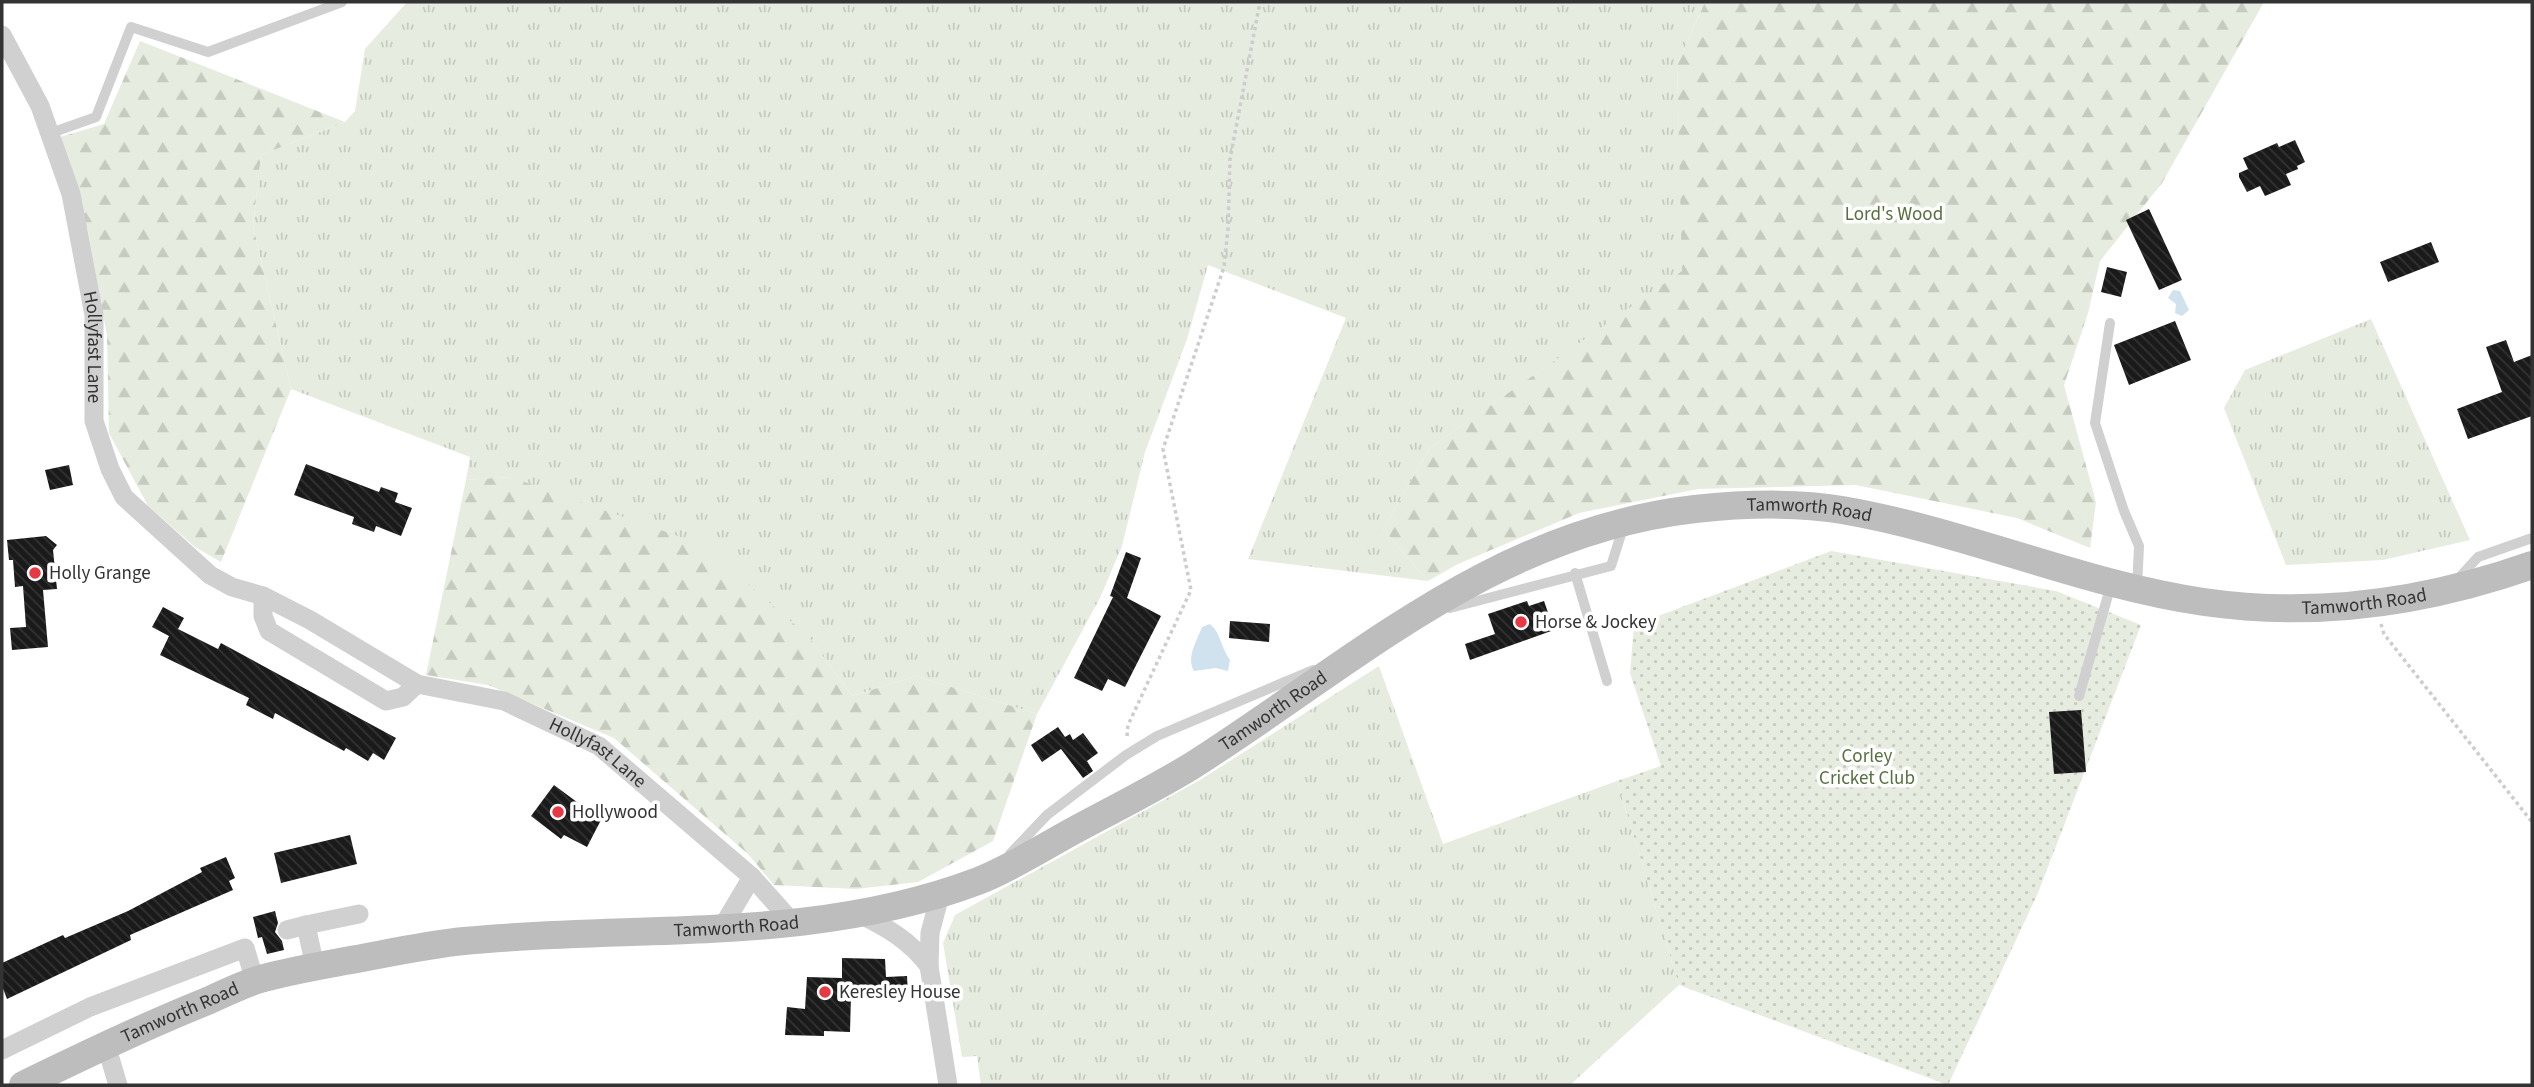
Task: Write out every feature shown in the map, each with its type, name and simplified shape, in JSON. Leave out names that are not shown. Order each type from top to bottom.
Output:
[{"type":"main road","name":"Tamworth Road","points":[[23,1085],[106,1045],[255,981],[315,967],[463,941],[794,925],[861,915],[940,895],[988,877],[1187,769],[1364,648],[1495,569],[1571,536],[1625,521],[1695,509],[1740,506],[1834,509],[1929,530],[2124,585],[2203,602],[2259,608],[2330,608],[2374,603],[2447,590],[2496,578],[2532,565]]},
{"type":"street","name":"Hollyfast Lane","points":[[2,35],[40,106],[71,194],[94,315],[94,421],[110,469],[124,497],[210,575],[232,587],[264,596],[310,620],[417,684],[504,701],[599,746],[752,877],[794,925]]},
{"type":"street","points":[[264,596],[263,616],[269,631],[386,701],[403,697],[417,684]]},
{"type":"street","points":[[721,929],[752,877]]},
{"type":"street","points":[[940,895],[930,933],[929,966],[948,1085]]},
{"type":"street","points":[[315,967],[296,928],[359,914]]},
{"type":"street","points":[[861,915],[905,940],[929,966]]},
{"type":"street","points":[[2,1050],[89,1007],[245,948],[255,981]]},
{"type":"street","points":[[106,1045],[118,1085]]},
{"type":"lane","points":[[51,133],[96,117],[131,27],[208,52],[342,2]]},
{"type":"lane","points":[[2079,696],[2139,546],[2124,511],[2095,423],[2110,323]]},
{"type":"lane","points":[[1408,620],[1575,573],[1611,566],[1625,521]]},
{"type":"lane","points":[[2447,590],[2478,557],[2532,538]]},
{"type":"lane","points":[[1575,573],[1607,681]]},
{"type":"lane","points":[[988,877],[1047,815],[1126,755],[1157,736],[1364,648]]},
{"type":"path","points":[[1126,755],[1128,725],[1191,590],[1163,449],[1224,267],[1230,159],[1260,2]]},
{"type":"path","points":[[2374,603],[2384,634],[2532,822]]},
{"type":"green space","points":[[407,2],[1705,2],[1677,65],[1683,271],[1430,448],[1383,529],[1428,581],[1248,559],[1346,318],[1208,265],[1187,339],[1145,452],[1122,546],[1100,598],[1037,714],[916,676],[852,696],[808,636],[510,477],[466,480],[470,457],[291,389],[253,226],[261,155],[345,122],[355,111],[365,49]]},
{"type":"green space","name":"Lord's Wood","points":[[1705,2],[2264,2],[2162,183],[2100,261],[2088,313],[2064,385],[2096,502],[2090,548],[2017,518],[1856,485],[1698,489],[1579,513],[1458,564],[1428,581],[1383,529],[1430,448],[1682,271],[1677,65]]},
{"type":"green space","points":[[140,41],[345,122],[261,155],[253,226],[291,389],[221,562],[195,547],[148,506],[109,433],[107,336],[88,231],[60,137],[104,124]]},
{"type":"green space","points":[[2371,319],[2470,540],[2383,560],[2286,565],[2224,408],[2245,370]]},
{"type":"green space","points":[[510,477],[703,545],[808,636],[852,696],[916,676],[1037,714],[993,841],[918,882],[856,889],[774,885],[748,854],[614,738],[488,685],[426,675],[466,480]]},
{"type":"green space","name":"Corley Cricket Club","points":[[1831,551],[2056,591],[2141,625],[2038,893],[1948,1085],[1679,985],[1617,781],[1661,766],[1630,673],[1634,625]]},
{"type":"green space","points":[[1379,666],[1443,844],[1617,781],[1679,985],[1570,1085],[981,1085],[977,1056],[962,1057],[943,943],[955,915],[1200,780]]},
{"type":"water","points":[[2173,290],[2180,291],[2189,310],[2182,316],[2175,313],[2176,304],[2168,298]]},
{"type":"water","points":[[1210,624],[1217,632],[1230,660],[1228,671],[1216,668],[1194,671],[1192,666],[1193,649],[1202,627]]},
{"type":"building","points":[[2295,140],[2305,162],[2297,166],[2298,169],[2286,174],[2291,185],[2265,196],[2260,186],[2247,192],[2239,177],[2239,173],[2248,169],[2243,158],[2277,143],[2279,147]]},
{"type":"building","points":[[2149,209],[2182,280],[2159,290],[2126,220]]},
{"type":"building","points":[[2431,242],[2439,262],[2388,282],[2380,262]]},
{"type":"building","points":[[2107,267],[2127,272],[2121,297],[2101,292]]},
{"type":"building","points":[[2175,321],[2191,360],[2129,385],[2114,345]]},
{"type":"building","points":[[2506,340],[2514,362],[2532,355],[2532,416],[2468,439],[2457,409],[2502,392],[2486,347]]},
{"type":"building","points":[[306,464],[379,492],[381,487],[398,493],[395,502],[412,508],[401,536],[376,526],[374,532],[352,524],[354,517],[294,495]]},
{"type":"building","points":[[69,465],[73,485],[50,490],[45,470]]},
{"type":"building","points":[[46,536],[57,545],[53,550],[57,589],[43,590],[48,647],[12,650],[10,628],[26,627],[23,586],[15,587],[13,560],[9,560],[7,540]]},
{"type":"building","points":[[1126,552],[1141,558],[1127,598],[1161,616],[1125,687],[1108,679],[1102,691],[1074,678],[1113,597],[1110,596]]},
{"type":"building","name":"Horse & Jockey","points":[[1527,601],[1529,606],[1544,601],[1554,630],[1470,660],[1465,644],[1495,634],[1488,614]]},
{"type":"building","points":[[163,607],[184,618],[178,629],[218,649],[221,643],[396,738],[384,760],[373,753],[368,761],[346,748],[344,751],[275,713],[273,719],[246,705],[249,698],[160,655],[169,636],[152,627]]},
{"type":"building","points":[[1230,621],[1270,624],[1269,642],[1229,638]]},
{"type":"building","points":[[2081,710],[2086,772],[2054,774],[2049,712]]},
{"type":"building","points":[[1058,727],[1065,737],[1070,734],[1073,740],[1083,733],[1098,753],[1087,761],[1093,771],[1083,778],[1061,749],[1042,762],[1031,745]]},
{"type":"building","name":"Hollywood","points":[[554,785],[601,820],[587,847],[564,835],[561,839],[531,816]]},
{"type":"building","points":[[350,835],[357,864],[281,883],[274,853]]},
{"type":"building","points":[[226,857],[235,878],[229,881],[233,890],[130,935],[131,940],[7,999],[2,986],[2,963],[63,935],[65,938],[128,911],[202,872],[200,868]]},
{"type":"building","points":[[275,911],[278,923],[275,932],[282,941],[284,950],[267,954],[262,937],[258,938],[253,917]]},
{"type":"building","name":"Keresley House","points":[[842,958],[885,959],[886,977],[907,976],[908,993],[851,996],[850,1032],[824,1031],[824,1036],[785,1035],[787,1007],[805,1009],[807,977],[842,978]]},
{"type":"place","name":"Holly Grange","points":[[35,573]]},
{"type":"place","name":"Horse & Jockey","points":[[1521,622]]},
{"type":"place","name":"Hollywood","points":[[558,812]]},
{"type":"place","name":"Keresley House","points":[[825,992]]}]
